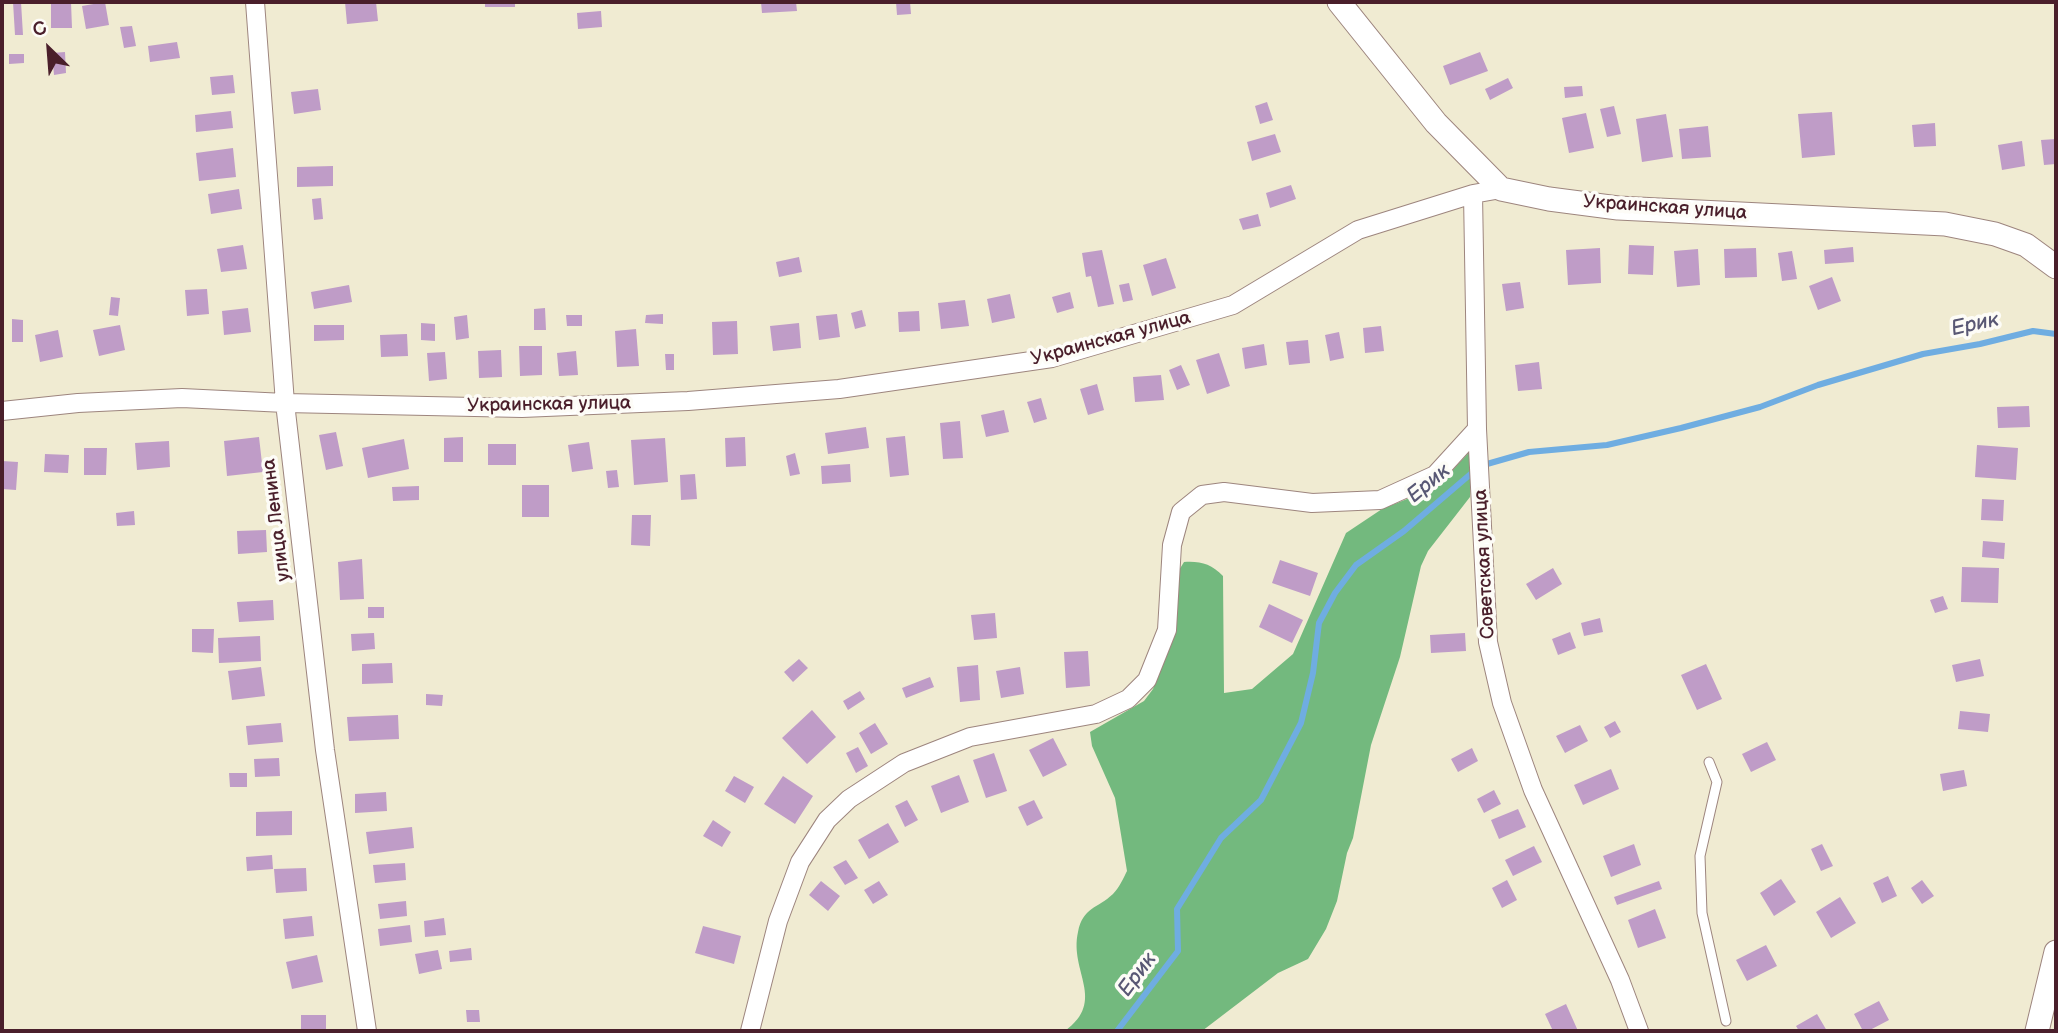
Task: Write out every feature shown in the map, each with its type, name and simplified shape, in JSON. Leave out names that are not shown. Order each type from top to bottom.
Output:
[{"type":"street","name":"улица Ленина","points":[[255,2],[285,403],[325,750],[367,1031]]},
{"type":"street","points":[[1339,2],[1436,123],[1501,189]]},
{"type":"street","name":"Украинская улица","points":[[2,411],[78,403],[182,398],[522,408],[688,401],[839,389],[1052,358],[1233,305],[1358,230],[1473,194],[1501,189],[1549,199],[1619,208],[1945,223],[1995,234],[2026,245],[2056,267]]},
{"type":"street","name":"Советская улица","points":[[1473,194],[1477,429],[1488,642],[1502,703],[1533,790],[1620,980],[1639,1031]]},
{"type":"street","points":[[750,1031],[778,921],[800,862],[827,820],[849,799],[904,763],[970,737],[1097,714],[1128,699],[1147,680],[1167,630],[1172,545],[1181,512],[1202,495],[1223,492],[1312,503],[1381,500],[1435,475],[1477,429]]},
{"type":"street","points":[[2037,1031],[2056,953]]},
{"type":"lane","points":[[1709,762],[1717,782],[1700,856],[1702,913],[1726,1021]]},
{"type":"green space","points":[[1473,448],[1470,497],[1428,551],[1421,566],[1400,657],[1371,745],[1353,838],[1347,853],[1337,901],[1326,929],[1308,959],[1278,973],[1202,1031],[1065,1031],[1077,1019],[1085,997],[1077,946],[1080,924],[1091,909],[1115,892],[1127,871],[1115,798],[1092,746],[1090,732],[1144,701],[1153,689],[1176,622],[1176,575],[1184,562],[1205,564],[1223,576],[1224,693],[1252,689],[1293,654],[1346,533],[1382,509],[1437,487]]},
{"type":"building","points":[[13,2],[21,2],[23,35],[15,35]]},
{"type":"building","points":[[51,2],[71,2],[72,28],[51,28]]},
{"type":"building","points":[[105,2],[109,25],[86,29],[82,6]]},
{"type":"building","points":[[345,2],[376,2],[378,21],[347,24]]},
{"type":"building","points":[[485,2],[515,2],[515,7],[485,7]]},
{"type":"building","points":[[761,2],[796,2],[797,11],[762,13]]},
{"type":"building","points":[[896,2],[910,2],[911,14],[897,15]]},
{"type":"building","points":[[601,11],[602,27],[578,29],[577,13]]},
{"type":"building","points":[[132,26],[136,46],[124,48],[120,27]]},
{"type":"building","points":[[177,42],[180,58],[150,62],[148,46]]},
{"type":"building","points":[[65,52],[66,73],[54,75],[52,53]]},
{"type":"building","points":[[1480,52],[1488,71],[1450,85],[1443,66]]},
{"type":"building","points":[[9,54],[24,54],[24,63],[9,64]]},
{"type":"building","points":[[233,75],[235,93],[212,95],[210,77]]},
{"type":"building","points":[[1508,78],[1513,88],[1490,100],[1485,89]]},
{"type":"building","points":[[1582,86],[1583,96],[1565,98],[1564,87]]},
{"type":"building","points":[[318,89],[321,110],[294,114],[291,92]]},
{"type":"building","points":[[1267,102],[1273,120],[1260,124],[1255,106]]},
{"type":"building","points":[[1614,106],[1621,134],[1607,137],[1600,109]]},
{"type":"building","points":[[231,111],[233,128],[196,132],[195,115]]},
{"type":"building","points":[[1832,112],[1835,155],[1802,158],[1798,114]]},
{"type":"building","points":[[1586,113],[1594,148],[1569,153],[1562,118]]},
{"type":"building","points":[[1666,114],[1673,157],[1642,162],[1636,119]]},
{"type":"building","points":[[1935,123],[1936,146],[1914,147],[1912,125]]},
{"type":"building","points":[[1708,126],[1711,157],[1682,159],[1679,129]]},
{"type":"building","points":[[1275,134],[1281,152],[1252,161],[1247,142]]},
{"type":"building","points":[[2056,139],[2056,164],[2044,165],[2041,140]]},
{"type":"building","points":[[2022,141],[2025,166],[2002,170],[1998,145]]},
{"type":"building","points":[[233,148],[236,177],[199,181],[196,153]]},
{"type":"building","points":[[333,166],[333,186],[297,187],[297,167]]},
{"type":"building","points":[[1291,185],[1296,199],[1270,208],[1266,193]]},
{"type":"building","points":[[239,189],[242,209],[211,214],[208,194]]},
{"type":"building","points":[[321,198],[323,219],[314,220],[312,199]]},
{"type":"building","points":[[1258,214],[1261,226],[1243,230],[1239,219]]},
{"type":"building","points":[[243,245],[247,269],[221,272],[217,249]]},
{"type":"building","points":[[1629,245],[1654,246],[1653,275],[1628,274]]},
{"type":"building","points":[[1853,247],[1854,262],[1825,264],[1824,250]]},
{"type":"building","points":[[1600,248],[1601,283],[1568,285],[1566,250]]},
{"type":"building","points":[[1756,248],[1757,277],[1725,278],[1724,249]]},
{"type":"building","points":[[1698,249],[1700,285],[1677,287],[1674,251]]},
{"type":"building","points":[[1102,250],[1114,304],[1098,307],[1091,276],[1086,277],[1082,253]]},
{"type":"building","points":[[1792,251],[1797,279],[1782,281],[1778,253]]},
{"type":"building","points":[[799,257],[802,272],[779,277],[776,262]]},
{"type":"building","points":[[1166,258],[1176,288],[1152,296],[1143,265]]},
{"type":"building","points":[[1832,277],[1841,301],[1818,310],[1809,286]]},
{"type":"building","points":[[1520,282],[1524,308],[1506,311],[1502,284]]},
{"type":"building","points":[[1129,283],[1133,300],[1123,302],[1119,285]]},
{"type":"building","points":[[349,285],[352,302],[314,309],[311,292]]},
{"type":"building","points":[[207,289],[209,314],[187,316],[185,290]]},
{"type":"building","points":[[1070,292],[1074,308],[1057,313],[1052,297]]},
{"type":"building","points":[[1010,294],[1015,318],[992,323],[987,299]]},
{"type":"building","points":[[111,297],[120,298],[118,316],[109,315]]},
{"type":"building","points":[[965,300],[969,326],[941,329],[938,303]]},
{"type":"building","points":[[248,308],[251,332],[224,335],[222,311]]},
{"type":"building","points":[[545,308],[546,330],[534,330],[534,309]]},
{"type":"building","points":[[862,310],[866,326],[855,329],[851,313]]},
{"type":"building","points":[[919,311],[920,331],[899,332],[898,312]]},
{"type":"building","points":[[663,314],[663,324],[645,323],[646,315]]},
{"type":"building","points":[[837,314],[840,337],[819,340],[816,316]]},
{"type":"building","points":[[467,315],[469,338],[456,340],[454,317]]},
{"type":"building","points":[[566,315],[582,315],[582,326],[567,326]]},
{"type":"building","points":[[12,319],[23,320],[23,342],[12,342]]},
{"type":"building","points":[[737,321],[738,354],[713,355],[712,322]]},
{"type":"building","points":[[421,323],[435,324],[435,341],[421,340]]},
{"type":"building","points":[[799,323],[801,348],[773,351],[770,326]]},
{"type":"building","points":[[120,325],[125,350],[99,356],[93,330]]},
{"type":"building","points":[[314,325],[344,325],[344,340],[314,341]]},
{"type":"building","points":[[1381,326],[1384,351],[1365,353],[1363,328]]},
{"type":"building","points":[[636,329],[639,366],[617,367],[615,331]]},
{"type":"building","points":[[58,330],[63,357],[40,362],[35,335]]},
{"type":"building","points":[[1339,332],[1344,358],[1330,361],[1325,335]]},
{"type":"building","points":[[407,334],[408,356],[381,357],[380,335]]},
{"type":"building","points":[[1308,340],[1310,363],[1289,365],[1286,342]]},
{"type":"building","points":[[1264,344],[1267,365],[1245,369],[1242,348]]},
{"type":"building","points":[[519,346],[542,346],[542,375],[520,376]]},
{"type":"building","points":[[501,350],[502,377],[479,378],[478,351]]},
{"type":"building","points":[[576,351],[578,375],[559,376],[557,353]]},
{"type":"building","points":[[445,352],[447,379],[429,381],[427,353]]},
{"type":"building","points":[[1219,353],[1230,386],[1207,394],[1196,360]]},
{"type":"building","points":[[665,354],[674,354],[674,370],[666,370]]},
{"type":"building","points":[[1539,362],[1542,389],[1518,391],[1515,365]]},
{"type":"building","points":[[1181,365],[1190,385],[1177,390],[1169,370]]},
{"type":"building","points":[[1161,375],[1164,400],[1135,402],[1133,377]]},
{"type":"building","points":[[1097,384],[1104,410],[1088,415],[1080,389]]},
{"type":"building","points":[[1041,398],[1047,419],[1034,423],[1027,402]]},
{"type":"building","points":[[2029,406],[2030,427],[1998,428],[1997,407]]},
{"type":"building","points":[[1004,410],[1009,432],[986,437],[981,415]]},
{"type":"building","points":[[960,421],[963,458],[943,459],[940,423]]},
{"type":"building","points":[[866,427],[869,448],[828,454],[825,433]]},
{"type":"building","points":[[336,432],[343,466],[326,470],[319,435]]},
{"type":"building","points":[[905,436],[909,475],[890,477],[886,438]]},
{"type":"building","points":[[259,437],[263,472],[227,476],[224,441]]},
{"type":"building","points":[[463,437],[463,462],[444,462],[444,438]]},
{"type":"building","points":[[745,437],[746,466],[726,467],[725,438]]},
{"type":"building","points":[[665,438],[668,482],[634,485],[631,440]]},
{"type":"building","points":[[404,439],[409,469],[368,478],[362,448]]},
{"type":"building","points":[[169,441],[170,467],[137,470],[135,443]]},
{"type":"building","points":[[589,442],[593,469],[572,472],[568,445]]},
{"type":"building","points":[[488,444],[516,444],[516,465],[488,465]]},
{"type":"building","points":[[1977,445],[2018,448],[2016,480],[1975,477]]},
{"type":"building","points":[[84,448],[107,448],[106,475],[84,475]]},
{"type":"building","points":[[795,453],[800,474],[790,476],[786,456]]},
{"type":"building","points":[[45,454],[69,455],[68,473],[44,472]]},
{"type":"building","points":[[2,461],[18,462],[16,490],[2,489]]},
{"type":"building","points":[[850,464],[851,482],[822,484],[821,466]]},
{"type":"building","points":[[617,470],[619,487],[608,488],[606,471]]},
{"type":"building","points":[[695,474],[697,499],[681,500],[680,475]]},
{"type":"building","points":[[522,485],[549,485],[549,517],[522,517]]},
{"type":"building","points":[[419,486],[419,500],[393,501],[392,487]]},
{"type":"building","points":[[1982,499],[2004,500],[2003,521],[1981,520]]},
{"type":"building","points":[[134,511],[135,525],[117,526],[116,513]]},
{"type":"building","points":[[632,515],[651,515],[650,546],[631,545]]},
{"type":"building","points":[[266,530],[267,552],[238,554],[237,531]]},
{"type":"building","points":[[1983,541],[2005,543],[2004,559],[1982,557]]},
{"type":"building","points":[[362,559],[364,599],[340,600],[338,562]]},
{"type":"building","points":[[1280,560],[1318,573],[1310,596],[1272,583]]},
{"type":"building","points":[[1962,567],[1999,568],[1998,603],[1961,602]]},
{"type":"building","points":[[1553,568],[1562,584],[1536,600],[1526,584]]},
{"type":"building","points":[[1943,596],[1948,609],[1935,613],[1930,600]]},
{"type":"building","points":[[273,600],[274,620],[239,622],[237,602]]},
{"type":"building","points":[[1269,604],[1303,620],[1292,643],[1259,627]]},
{"type":"building","points":[[368,607],[384,607],[384,618],[368,618]]},
{"type":"building","points":[[995,613],[997,638],[974,640],[971,615]]},
{"type":"building","points":[[1600,618],[1603,632],[1584,636],[1581,623]]},
{"type":"building","points":[[192,629],[214,629],[213,653],[192,652]]},
{"type":"building","points":[[1570,632],[1576,648],[1558,655],[1552,639]]},
{"type":"building","points":[[374,633],[375,649],[352,651],[351,634]]},
{"type":"building","points":[[1465,633],[1466,651],[1431,653],[1430,635]]},
{"type":"building","points":[[260,636],[261,661],[219,663],[218,638]]},
{"type":"building","points":[[1088,651],[1090,686],[1066,688],[1064,652]]},
{"type":"building","points":[[799,659],[808,668],[793,682],[784,672]]},
{"type":"building","points":[[1980,659],[1984,676],[1956,682],[1952,665]]},
{"type":"building","points":[[392,663],[393,683],[362,684],[362,664]]},
{"type":"building","points":[[1706,664],[1722,699],[1697,710],[1681,675]]},
{"type":"building","points":[[978,665],[980,700],[960,702],[957,667]]},
{"type":"building","points":[[261,667],[265,696],[232,700],[228,671]]},
{"type":"building","points":[[1020,667],[1024,694],[1001,698],[996,671]]},
{"type":"building","points":[[930,677],[934,687],[906,698],[902,688]]},
{"type":"building","points":[[860,691],[865,699],[848,710],[843,701]]},
{"type":"building","points":[[426,694],[443,695],[442,706],[426,705]]},
{"type":"building","points":[[812,710],[836,737],[807,764],[782,738]]},
{"type":"building","points":[[1960,711],[1990,714],[1988,732],[1958,729]]},
{"type":"building","points":[[398,715],[399,739],[349,741],[347,717]]},
{"type":"building","points":[[1615,721],[1621,732],[1610,738],[1604,727]]},
{"type":"building","points":[[281,723],[283,742],[248,745],[246,726]]},
{"type":"building","points":[[875,723],[888,744],[871,754],[859,733]]},
{"type":"building","points":[[1580,725],[1588,741],[1565,753],[1556,736]]},
{"type":"building","points":[[1053,738],[1067,765],[1043,777],[1029,750]]},
{"type":"building","points":[[1767,742],[1776,760],[1751,772],[1742,754]]},
{"type":"building","points":[[858,747],[868,766],[856,773],[846,753]]},
{"type":"building","points":[[1472,748],[1478,761],[1458,772],[1451,759]]},
{"type":"building","points":[[994,753],[1007,791],[986,798],[973,760]]},
{"type":"building","points":[[279,758],[280,776],[255,777],[254,759]]},
{"type":"building","points":[[1611,769],[1619,789],[1583,805],[1574,785]]},
{"type":"building","points":[[1964,770],[1967,786],[1943,791],[1940,774]]},
{"type":"building","points":[[229,773],[247,773],[247,787],[230,787]]},
{"type":"building","points":[[959,775],[969,802],[941,813],[931,786]]},
{"type":"building","points":[[734,776],[754,787],[745,803],[725,791]]},
{"type":"building","points":[[783,776],[813,796],[795,824],[764,804]]},
{"type":"building","points":[[1494,790],[1501,804],[1484,813],[1477,799]]},
{"type":"building","points":[[386,792],[387,811],[355,813],[355,794]]},
{"type":"building","points":[[907,800],[918,820],[905,827],[895,806]]},
{"type":"building","points":[[1034,800],[1043,818],[1027,826],[1018,807]]},
{"type":"building","points":[[1518,809],[1526,827],[1499,839],[1491,820]]},
{"type":"building","points":[[292,811],[292,835],[256,836],[256,812]]},
{"type":"building","points":[[713,820],[731,832],[722,847],[703,836]]},
{"type":"building","points":[[888,823],[899,842],[869,859],[858,840]]},
{"type":"building","points":[[412,827],[414,848],[369,854],[366,832]]},
{"type":"building","points":[[1634,844],[1641,865],[1611,877],[1603,856]]},
{"type":"building","points":[[1822,844],[1833,866],[1821,871],[1811,849]]},
{"type":"building","points":[[1534,846],[1542,862],[1513,876],[1505,860]]},
{"type":"building","points":[[272,855],[273,869],[247,871],[246,857]]},
{"type":"building","points":[[846,860],[858,878],[845,885],[833,867]]},
{"type":"building","points":[[405,863],[406,880],[375,883],[373,865]]},
{"type":"building","points":[[306,868],[307,891],[276,893],[274,869]]},
{"type":"building","points":[[1888,876],[1897,896],[1882,903],[1873,883]]},
{"type":"building","points":[[1781,879],[1796,902],[1774,916],[1760,893]]},
{"type":"building","points":[[1507,880],[1517,900],[1502,908],[1492,888]]},
{"type":"building","points":[[1922,880],[1934,896],[1922,904],[1911,888]]},
{"type":"building","points":[[821,881],[840,896],[828,911],[809,895]]},
{"type":"building","points":[[879,881],[888,895],[873,904],[864,890]]},
{"type":"building","points":[[1659,881],[1662,889],[1617,905],[1614,897]]},
{"type":"building","points":[[1840,897],[1856,923],[1831,938],[1816,912]]},
{"type":"building","points":[[406,901],[407,916],[380,919],[378,904]]},
{"type":"building","points":[[1655,909],[1666,938],[1638,948],[1628,920]]},
{"type":"building","points":[[312,916],[314,936],[285,939],[283,919]]},
{"type":"building","points":[[444,918],[446,935],[425,937],[424,921]]},
{"type":"building","points":[[410,925],[412,942],[380,946],[378,929]]},
{"type":"building","points":[[703,926],[741,936],[734,964],[695,953]]},
{"type":"building","points":[[1766,945],[1777,966],[1747,981],[1736,960]]},
{"type":"building","points":[[471,948],[472,960],[450,962],[449,951]]},
{"type":"building","points":[[438,950],[442,969],[419,974],[415,954]]},
{"type":"building","points":[[317,955],[323,982],[292,989],[286,962]]},
{"type":"building","points":[[1879,1001],[1889,1020],[1863,1031],[1854,1014]]},
{"type":"building","points":[[1566,1004],[1578,1031],[1553,1031],[1545,1014]]},
{"type":"building","points":[[466,1010],[479,1010],[480,1022],[467,1022]]},
{"type":"building","points":[[1817,1014],[1827,1031],[1799,1031],[1796,1026]]},
{"type":"building","points":[[301,1015],[326,1015],[326,1031],[301,1031]]},
{"type":"waterway","name":"Ерик","points":[[1117,1031],[1178,951],[1177,909],[1221,838],[1261,800],[1301,723],[1313,673],[1319,623],[1335,593],[1356,565],[1404,531],[1480,466],[1529,452],[1607,445],[1681,428],[1760,407],[1818,385],[1923,354],[2033,331],[2056,334]]}]
